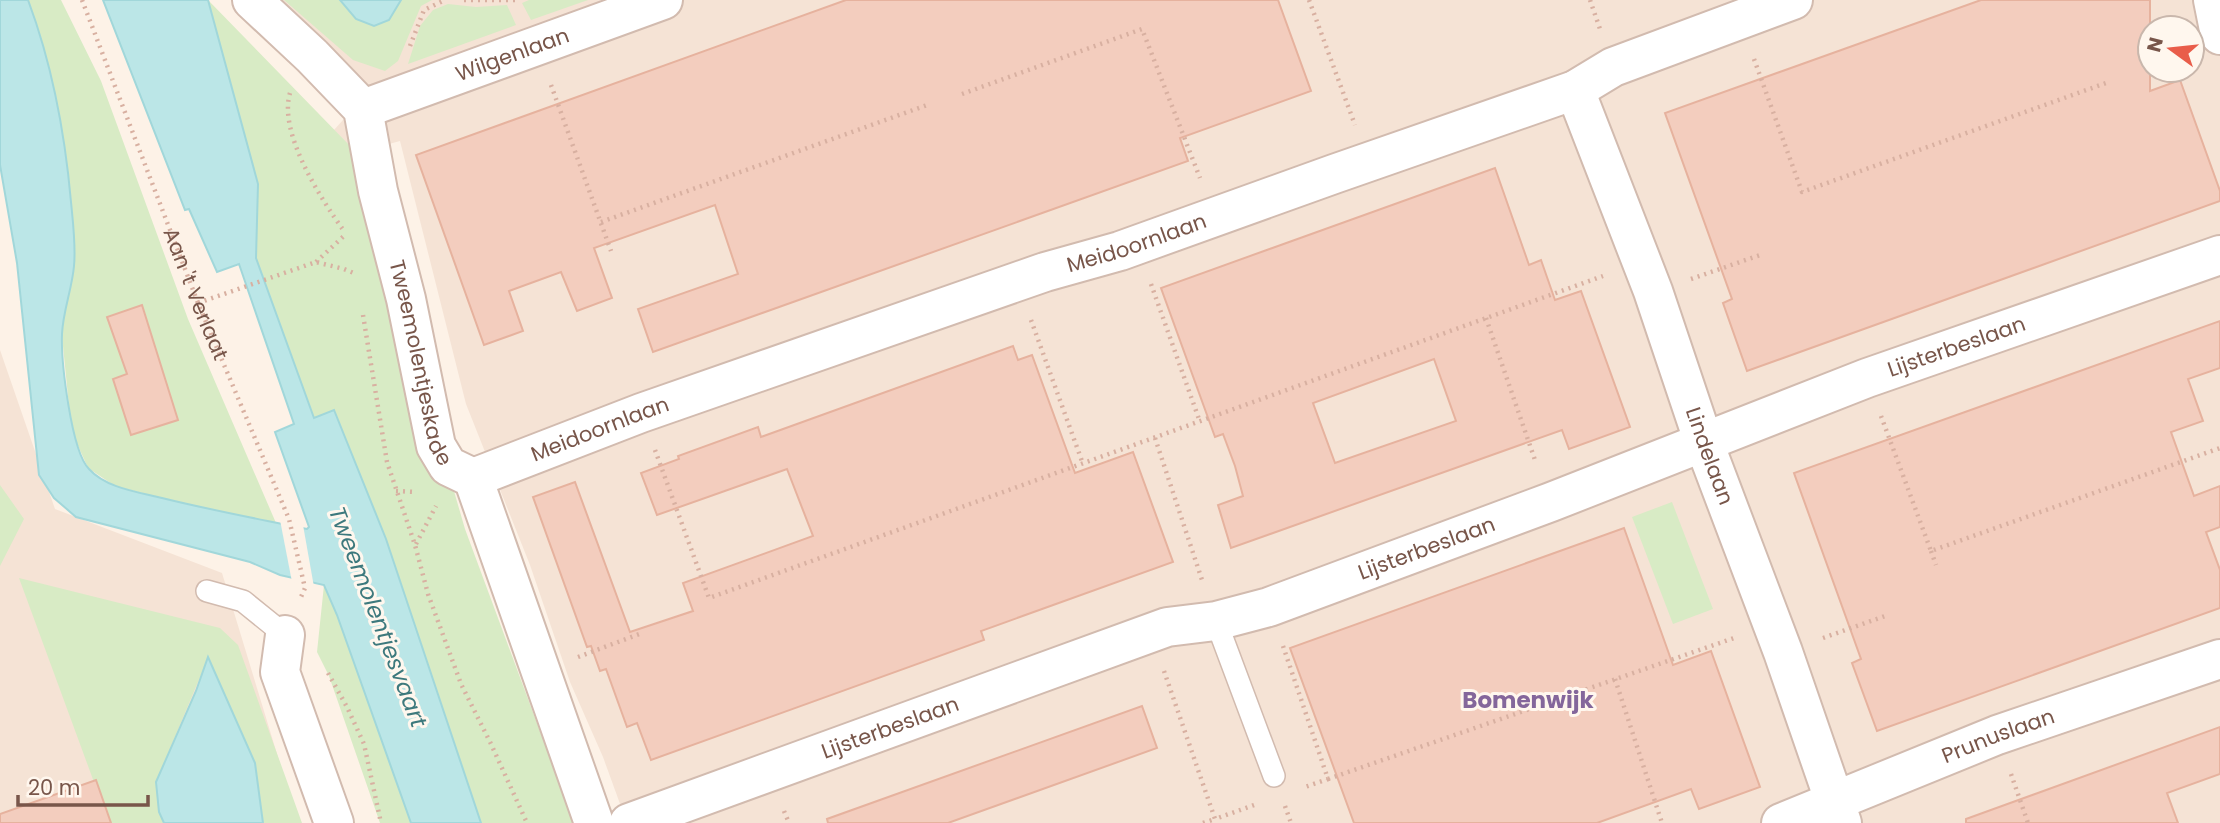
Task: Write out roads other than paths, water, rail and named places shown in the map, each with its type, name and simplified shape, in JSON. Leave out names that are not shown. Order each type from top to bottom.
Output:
[{"type":"street","points":[[252,0],[363,109]]},
{"type":"street","name":"Wilgenlaan","points":[[363,109],[663,0]]},
{"type":"street","name":"Meidoornlaan","points":[[473,478],[641,413],[1045,272],[1091,261],[1575,90],[1613,67],[1793,0]]},
{"type":"street","points":[[2213,0],[2220,35]]},
{"type":"street","name":"Lindelaan","points":[[1575,90],[1648,276],[1704,443],[1778,638],[1838,812]]},
{"type":"street","name":"Tweemolentjeskade","points":[[363,109],[378,191],[406,299],[436,446],[448,466],[473,478],[594,823]]},
{"type":"street","name":"Lijsterbeslaan","points":[[629,823],[1167,628],[1216,621],[1269,607],[1421,552],[1867,378],[2220,255]]},
{"type":"street","points":[[285,635],[280,672],[334,823]]},
{"type":"street","name":"Prunuslaan","points":[[1781,823],[1838,812],[1997,735],[2220,659]]},
{"type":"lane","points":[[207,591],[243,601],[285,635]]},
{"type":"lane","points":[[1216,621],[1274,776]]},
{"type":"water","name":"Tweemolentjesvaart","points":[[0,0],[28,0],[51,74],[61,125],[75,251],[62,347],[68,405],[83,459],[89,469],[104,481],[123,488],[307,529],[309,527],[275,432],[294,424],[239,264],[217,272],[189,209],[185,210],[103,0],[208,0],[258,184],[256,258],[314,418],[334,410],[386,539],[481,823],[411,823],[324,585],[280,575],[250,562],[76,517],[54,498],[39,475],[17,263],[0,165]]},
{"type":"water","points":[[340,0],[401,0],[389,20],[374,26],[356,19]]},
{"type":"water","points":[[208,657],[255,763],[263,823],[164,823],[159,812],[156,782]]},
{"type":"district","name":"Bomenwijk","points":[[1528,700]]}]
